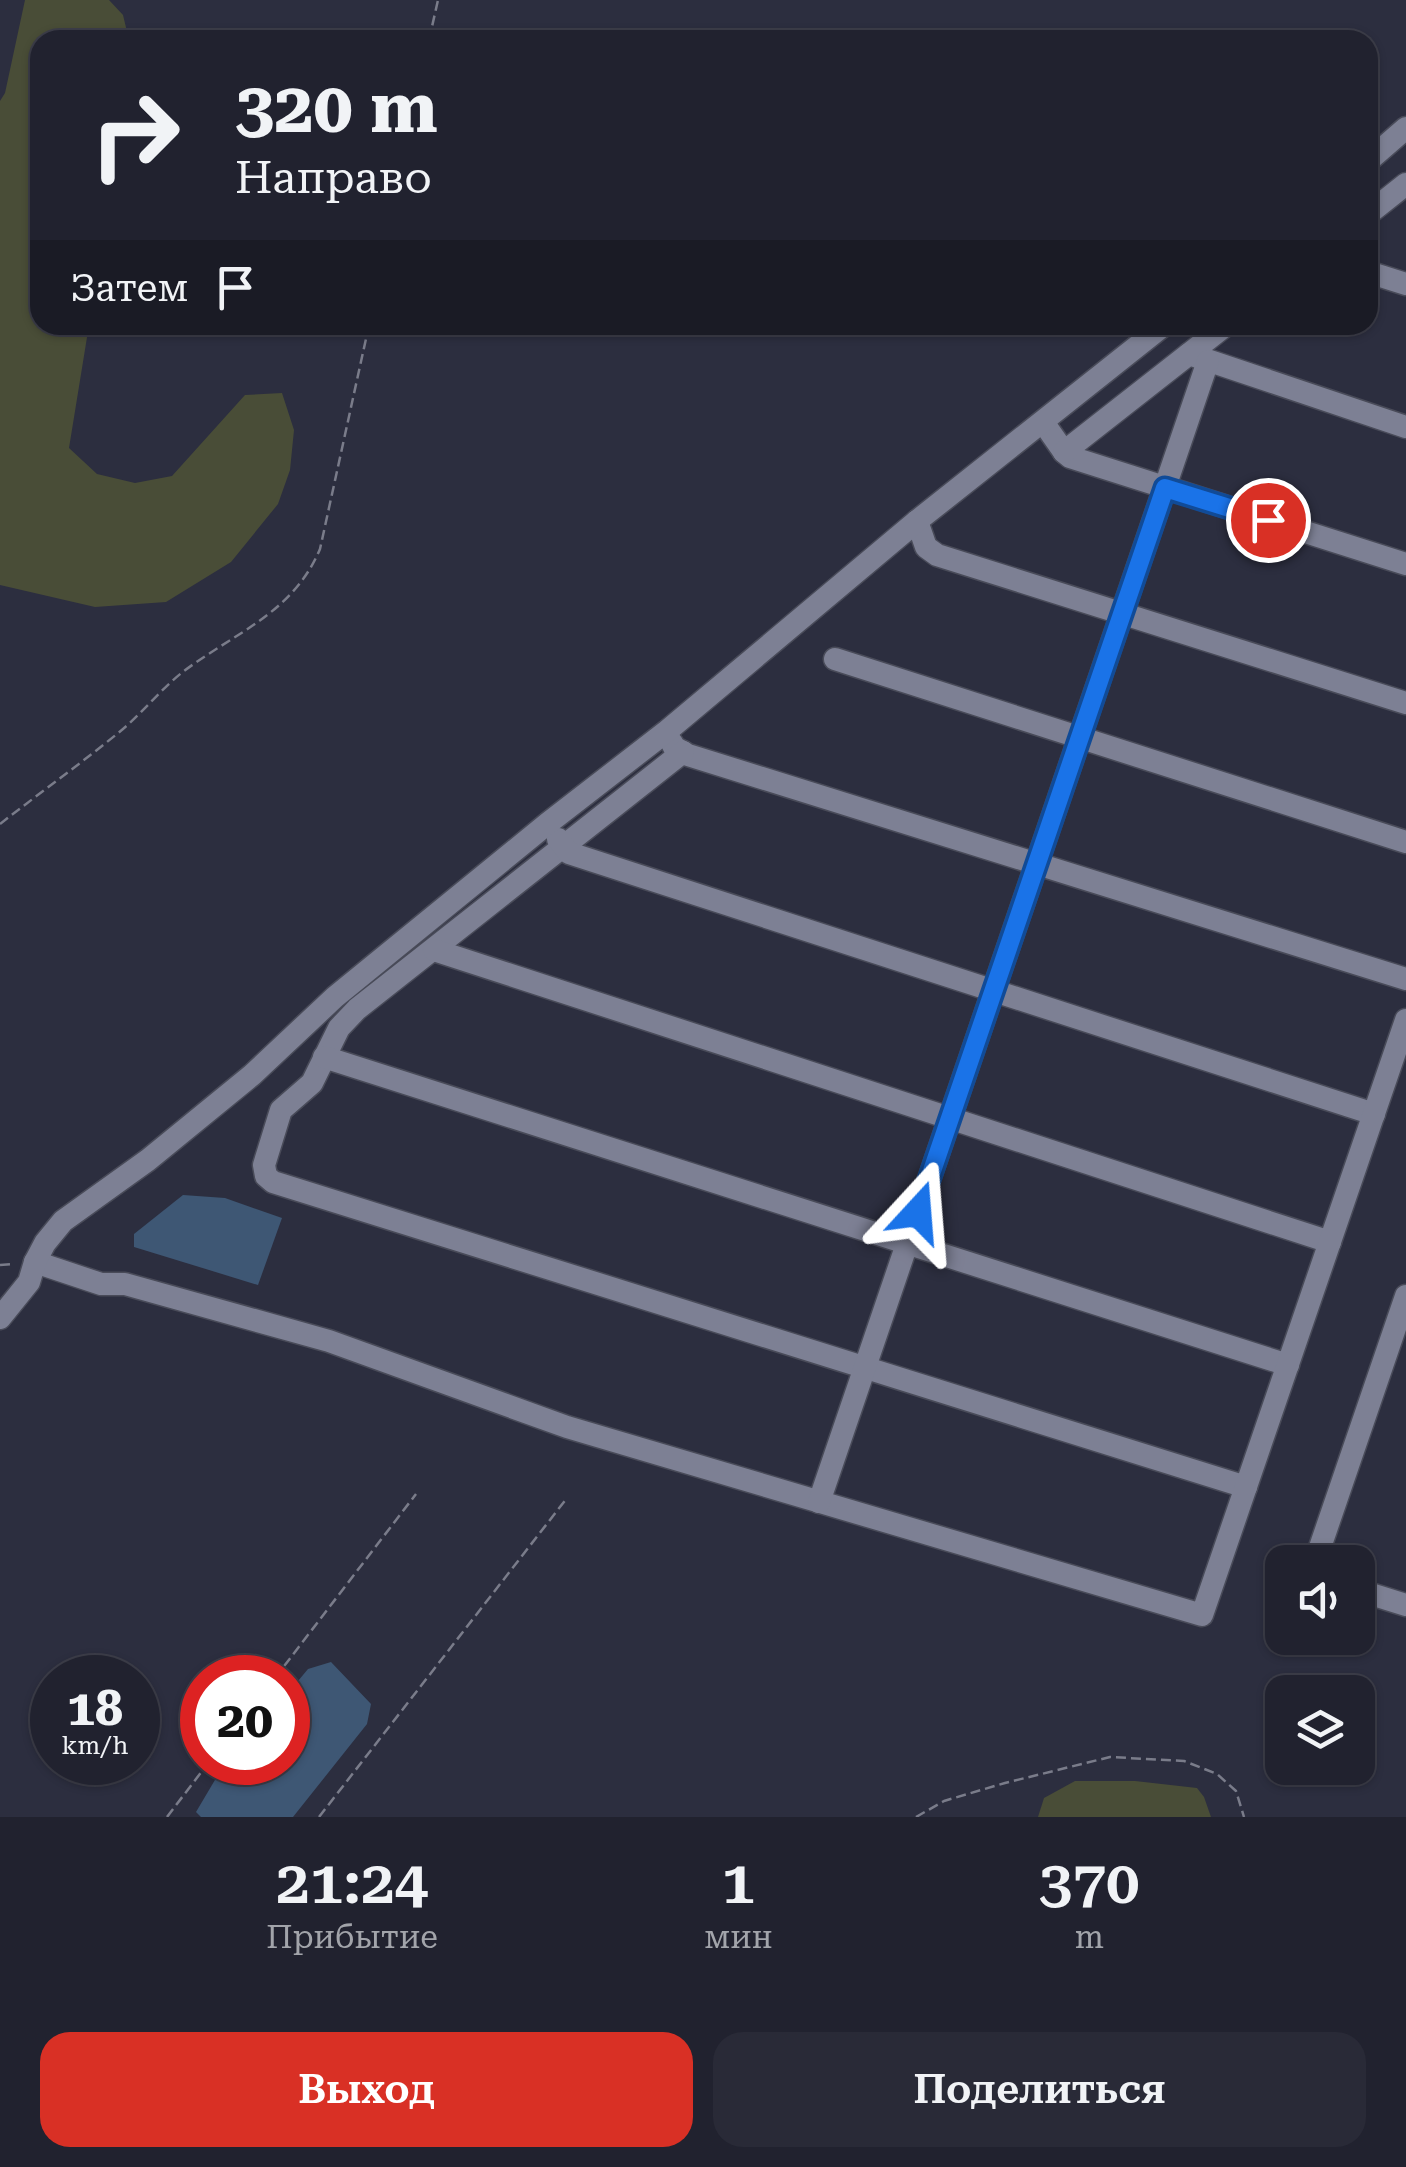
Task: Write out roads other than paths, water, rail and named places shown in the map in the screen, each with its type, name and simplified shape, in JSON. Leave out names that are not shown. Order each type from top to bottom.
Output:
[{"type":"lane","points":[[1378,152],[1406,128]]},
{"type":"lane","points":[[1378,206],[1406,184]]},
{"type":"lane","points":[[1378,275],[1406,284]]},
{"type":"lane","points":[[1152,335],[917,521],[666,731],[335,997],[266,1092],[264,1165],[266,1176],[273,1182],[1246,1487]]},
{"type":"lane","points":[[1064,452],[1198,357],[1217,335]]},
{"type":"lane","points":[[1198,357],[1406,428]]},
{"type":"lane","points":[[819,1502],[1165,488],[1198,357]]},
{"type":"lane","points":[[1043,422],[1070,458],[1406,564]]},
{"type":"lane","points":[[917,521],[926,547],[937,554],[1406,702]]},
{"type":"lane","points":[[834,659],[1406,842]]},
{"type":"lane","points":[[666,731],[674,747],[684,752],[1406,979]]},
{"type":"lane","points":[[0,1318],[29,1282],[45,1243],[63,1221],[148,1160],[266,1092],[312,1082],[339,1028],[357,1008],[684,752]]},
{"type":"lane","points":[[547,824],[569,852],[1374,1114]]},
{"type":"lane","points":[[434,950],[1330,1242]]},
{"type":"lane","points":[[35,1262],[102,1284],[125,1284],[329,1341],[567,1427],[1202,1616],[1406,1020]]},
{"type":"lane","points":[[324,1057],[1288,1365]]},
{"type":"lane","points":[[1321,1545],[1406,1296]]},
{"type":"lane","points":[[1375,1595],[1406,1605]]},
{"type":"water","points":[[183,1195],[225,1198],[282,1218],[258,1285],[134,1247],[134,1234]]},
{"type":"water","points":[[331,1662],[371,1704],[367,1724],[293,1817],[201,1817],[196,1812],[212,1785],[310,1785],[310,1668]]}]
